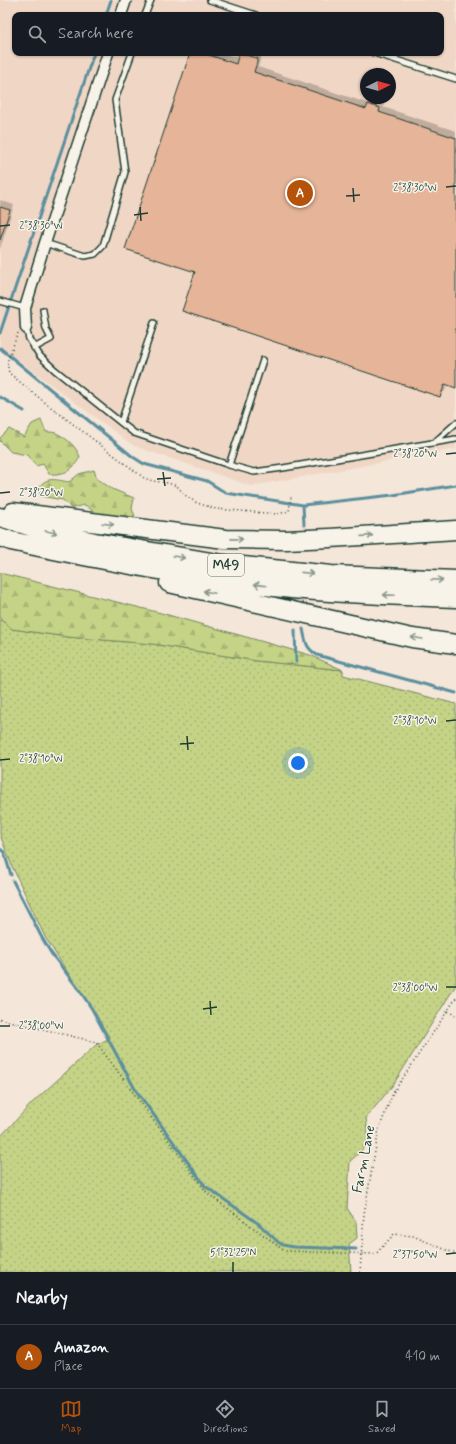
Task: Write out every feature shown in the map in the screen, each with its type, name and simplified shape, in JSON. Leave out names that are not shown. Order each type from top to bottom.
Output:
[{"type":"highway","name":"M49","points":[[0,511],[225,539],[323,539],[456,530]]},
{"type":"highway","name":"M49","points":[[0,517],[44,531],[223,564],[331,575],[456,580]]},
{"type":"highway","name":"M49","points":[[5,539],[96,559],[222,580],[292,589],[353,594],[456,598]]},
{"type":"highway","name":"M49","points":[[5,539],[58,558],[412,638],[456,644]]},
{"type":"street","points":[[122,12],[126,0]]},
{"type":"street","points":[[26,328],[25,308],[107,56]]},
{"type":"lane","points":[[146,12],[151,0]]},
{"type":"lane","points":[[210,0],[247,12]]},
{"type":"lane","points":[[45,243],[85,256],[95,254],[103,246],[125,172],[115,100],[131,56]]},
{"type":"lane","points":[[383,56],[456,79]]},
{"type":"lane","points":[[0,301],[25,308]]},
{"type":"lane","points":[[34,348],[51,339],[46,329],[43,310]]},
{"type":"lane","points":[[121,422],[154,323]]},
{"type":"lane","points":[[26,328],[29,339],[40,356],[55,370],[134,433],[254,472],[456,439]]},
{"type":"lane","points":[[229,465],[264,360]]},
{"type":"lane","points":[[435,442],[456,423]]},
{"type":"path","points":[[26,328],[18,332],[7,360],[10,373],[48,405],[144,478],[177,486],[185,495],[197,502],[216,509],[278,514],[289,511],[291,497]]},
{"type":"path","name":"Farm Lane","points":[[360,1272],[364,1214],[379,1129],[393,1093],[456,998]]},
{"type":"path","points":[[448,1010],[456,1016]]},
{"type":"path","points":[[0,1019],[96,1042],[207,1193],[285,1251],[376,1254],[394,1234],[413,1236],[456,1254]]},
{"type":"shaded area","points":[[0,0],[456,0],[456,449],[251,486],[134,446],[0,347]]},
{"type":"green space","points":[[41,420],[46,432],[55,433],[62,436],[72,444],[79,454],[80,457],[74,466],[64,473],[49,474],[43,464],[36,466],[27,455],[11,452],[0,441],[0,438],[9,429],[24,437],[32,424]]},
{"type":"green space","points":[[94,470],[97,479],[112,489],[134,498],[132,509],[135,516],[125,520],[101,517],[85,505],[71,508],[63,500],[40,496],[39,487],[45,481],[56,480],[69,482],[79,474]]},
{"type":"green space","points":[[0,573],[161,613],[310,655],[343,670],[257,661],[152,644],[67,637],[12,629],[0,619]]},
{"type":"green space","points":[[0,619],[12,629],[67,637],[152,644],[257,661],[343,670],[343,675],[456,704],[456,985],[393,1085],[366,1118],[366,1142],[361,1151],[350,1161],[347,1208],[356,1222],[357,1238],[349,1244],[351,1272],[0,1272],[0,1137],[33,1102],[96,1045],[110,1038],[45,937],[12,866],[0,835]]},
{"type":"building","points":[[189,56],[212,56],[236,64],[238,56],[250,56],[258,59],[254,72],[366,109],[368,104],[380,108],[379,112],[456,138],[456,388],[445,384],[440,397],[182,311],[195,272],[125,249]]},
{"type":"building","points":[[0,207],[10,210],[0,240]]},
{"type":"waterway","points":[[107,12],[111,0]]},
{"type":"waterway","points":[[0,333],[93,56]]},
{"type":"waterway","points":[[0,348],[133,457],[144,464],[207,481],[226,493],[303,505],[393,495],[456,485]]},
{"type":"waterway","points":[[0,397],[24,411]]},
{"type":"waterway","points":[[303,505],[304,525]]},
{"type":"waterway","points":[[303,629],[308,647],[317,655],[456,693]]},
{"type":"waterway","points":[[295,630],[296,662]]},
{"type":"waterway","points":[[0,849],[4,852],[11,875]]},
{"type":"waterway","points":[[13,881],[41,936],[51,953],[92,1009],[135,1089],[205,1186],[259,1224],[283,1245],[293,1247],[356,1249]]},
{"type":"place","name":"Amazon","points":[[300,193]]}]
